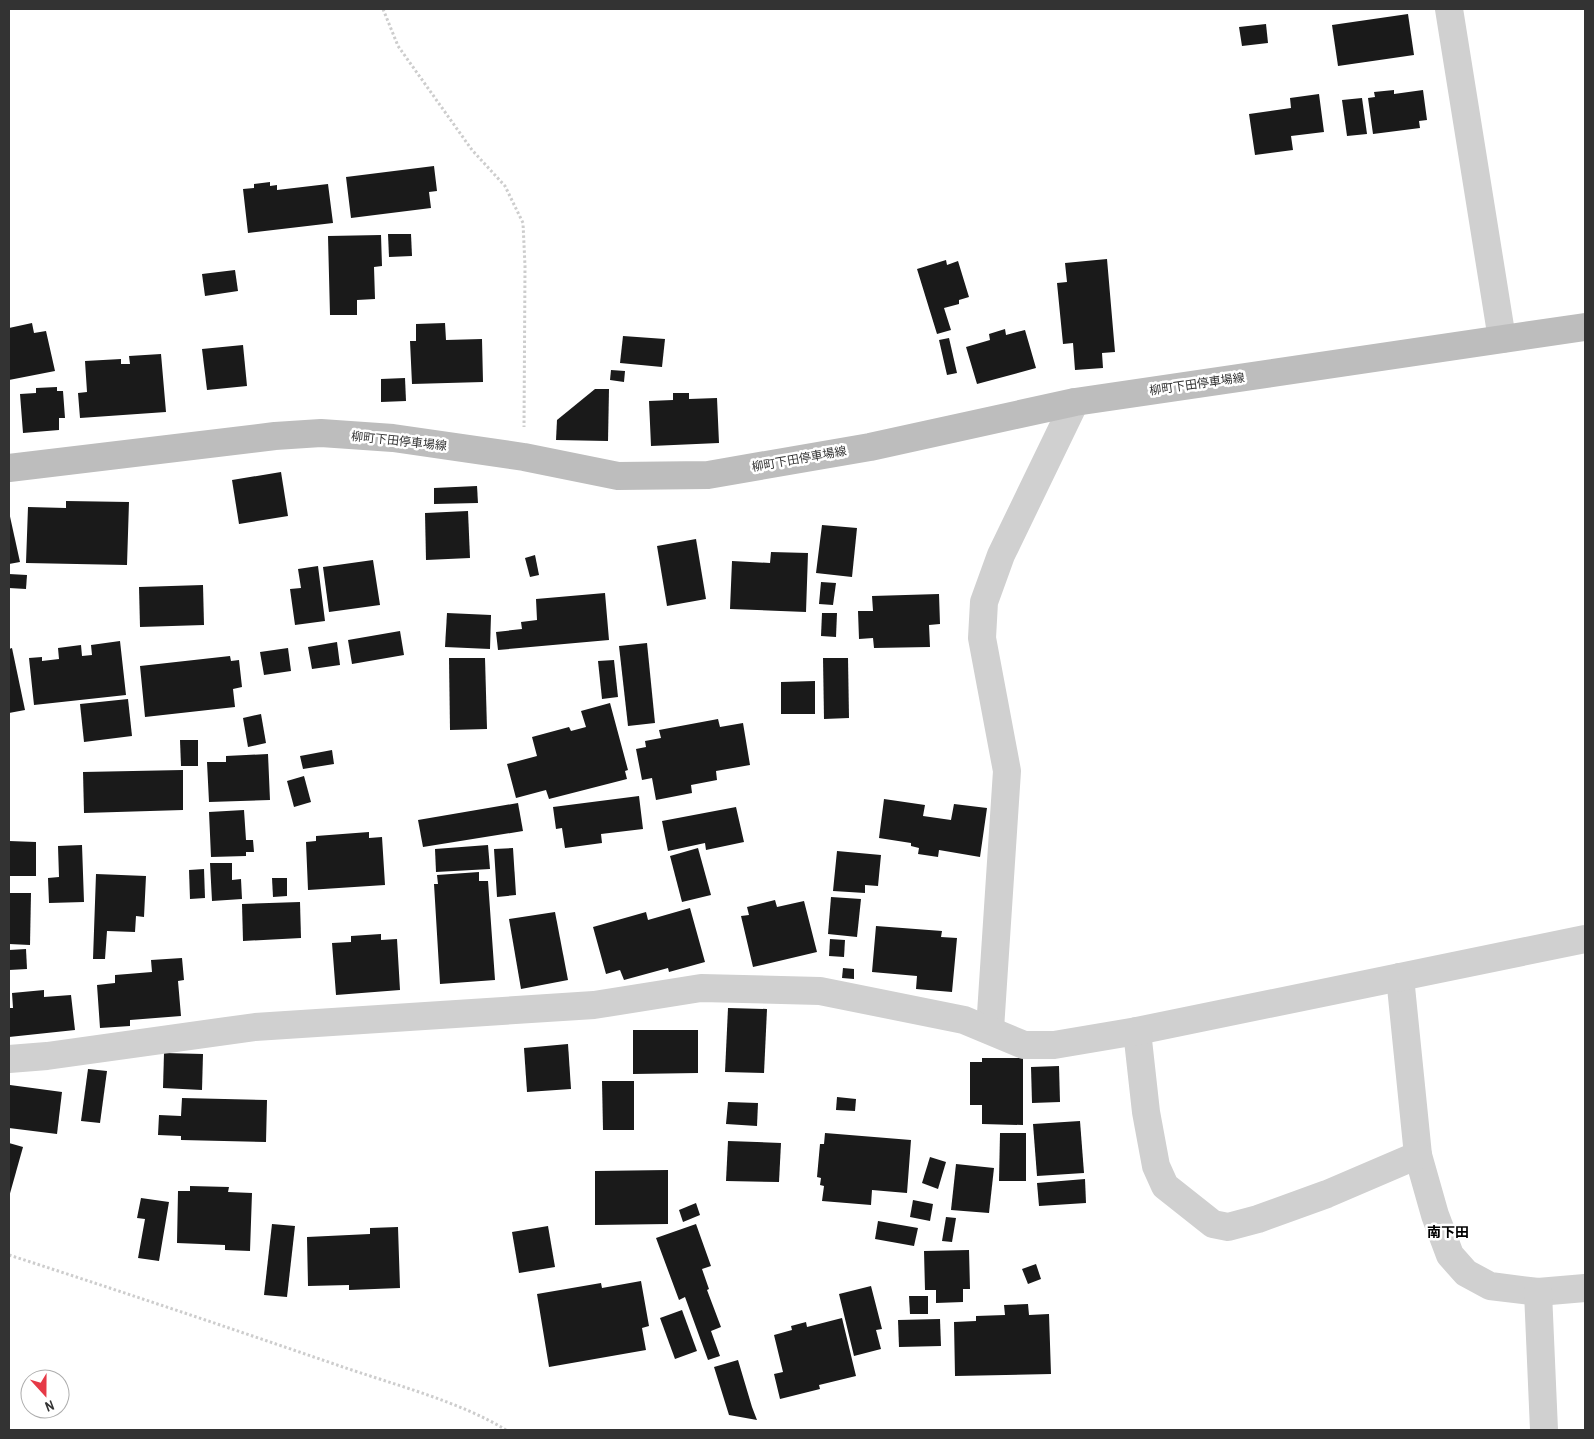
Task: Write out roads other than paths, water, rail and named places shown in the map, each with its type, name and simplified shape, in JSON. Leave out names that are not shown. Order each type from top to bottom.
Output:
[{"type":"main road","name":"柳町下田停車場線","points":[[9,468],[275,436],[321,433],[393,438],[524,457],[618,476],[708,475],[870,447],[1075,402],[1585,327]]},
{"type":"street","points":[[1450,9],[1502,339]]},
{"type":"street","points":[[990,1029],[1006,771],[982,638],[984,602],[1000,555],[1075,402]]},
{"type":"street","points":[[9,1059],[47,1056],[255,1027],[594,1005],[701,988],[820,990],[964,1020],[1024,1044],[1054,1045],[1137,1031],[1585,939]]},
{"type":"street","points":[[1400,977],[1418,1155],[1450,1255],[1466,1273],[1490,1286],[1538,1292],[1585,1288]]},
{"type":"street","points":[[1137,1031],[1146,1112],[1156,1166],[1165,1186],[1212,1224],[1228,1227],[1258,1218],[1328,1194],[1418,1155]]},
{"type":"street","points":[[1538,1292],[1544,1430]]},
{"type":"district","name":"南下田","points":[[1448,1232]]}]
